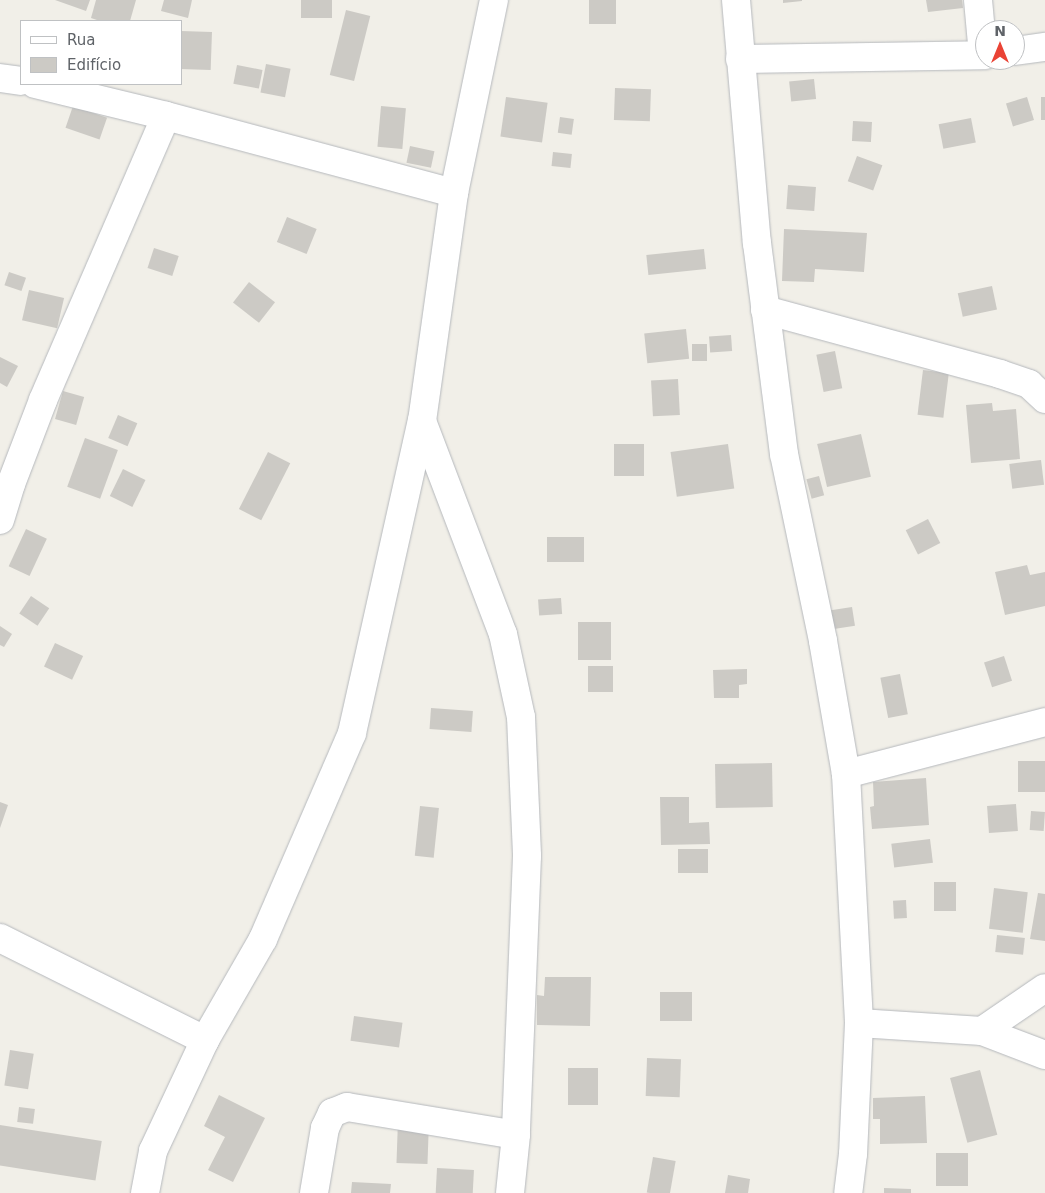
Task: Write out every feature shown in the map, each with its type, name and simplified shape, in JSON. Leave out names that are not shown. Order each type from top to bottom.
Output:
[{"type":"street","points":[[145,1193],[153,1151],[205,1040],[263,939],[352,733],[422,421],[454,193],[494,0]]},
{"type":"street","points":[[736,0],[757,243],[784,454],[823,641],[846,774],[859,1023],[853,1154],[848,1193]]},
{"type":"street","points":[[978,0],[980,20]]},
{"type":"street","points":[[1025,50],[1045,47]]},
{"type":"street","points":[[740,59],[975,55]]},
{"type":"street","points":[[0,78],[20,81]]},
{"type":"street","points":[[39,85],[166,116],[454,193]]},
{"type":"street","points":[[0,520],[6,482],[166,116]]},
{"type":"street","points":[[765,310],[1000,374],[1029,384],[1045,400]]},
{"type":"street","points":[[422,421],[503,634],[521,717],[527,856],[516,1135],[510,1193]]},
{"type":"street","points":[[846,774],[1045,722]]},
{"type":"street","points":[[0,938],[205,1040]]},
{"type":"street","points":[[982,1031],[1045,988]]},
{"type":"street","points":[[859,1023],[982,1031],[1045,1055]]},
{"type":"street","points":[[314,1193],[325,1128],[332,1113],[347,1107],[516,1135]]},
{"type":"building","points":[[55,0],[90,0],[86,11]]},
{"type":"building","points":[[96,0],[136,0],[130,20],[97,20],[91,18]]},
{"type":"building","points":[[164,0],[192,0],[188,18],[161,11]]},
{"type":"building","points":[[301,0],[332,0],[332,18],[301,18]]},
{"type":"building","points":[[589,0],[616,0],[616,24],[589,24]]},
{"type":"building","points":[[783,0],[802,0],[802,1],[783,3]]},
{"type":"building","points":[[926,0],[962,0],[963,8],[928,12]]},
{"type":"building","points":[[346,10],[370,16],[354,81],[330,75]]},
{"type":"building","points":[[182,31],[212,32],[211,70],[182,69]]},
{"type":"building","points":[[266,64],[291,69],[285,97],[260,92]]},
{"type":"building","points":[[237,65],[263,70],[259,89],[233,84]]},
{"type":"building","points":[[814,79],[816,99],[791,102],[789,82]]},
{"type":"building","points":[[615,88],[651,89],[650,121],[614,120]]},
{"type":"building","points":[[506,97],[548,103],[542,142],[500,137]]},
{"type":"building","points":[[1027,97],[1034,120],[1013,126],[1006,103]]},
{"type":"building","points":[[1041,97],[1045,97],[1045,120],[1041,120]]},
{"type":"building","points":[[73,106],[107,118],[100,139],[66,128]]},
{"type":"building","points":[[381,106],[406,108],[402,149],[377,147]]},
{"type":"building","points":[[560,117],[574,119],[572,135],[558,133]]},
{"type":"building","points":[[971,118],[976,143],[943,149],[939,124]]},
{"type":"building","points":[[853,121],[872,122],[871,142],[852,141]]},
{"type":"building","points":[[410,146],[434,151],[431,168],[406,163]]},
{"type":"building","points":[[553,152],[572,154],[570,168],[552,166]]},
{"type":"building","points":[[857,156],[882,165],[873,191],[848,181]]},
{"type":"building","points":[[788,185],[816,187],[814,211],[786,209]]},
{"type":"building","points":[[287,217],[317,229],[307,254],[277,242]]},
{"type":"building","points":[[784,229],[867,233],[864,272],[815,269],[814,282],[782,281]]},
{"type":"building","points":[[154,248],[179,256],[172,276],[148,268]]},
{"type":"building","points":[[704,249],[706,269],[648,275],[646,255]]},
{"type":"building","points":[[9,272],[26,278],[21,291],[4,285]]},
{"type":"building","points":[[249,282],[275,302],[259,323],[233,302]]},
{"type":"building","points":[[992,286],[997,309],[963,317],[958,293]]},
{"type":"building","points":[[29,290],[64,298],[57,328],[22,320]]},
{"type":"building","points":[[686,329],[689,359],[647,363],[644,333]]},
{"type":"building","points":[[731,335],[732,351],[710,352],[709,337]]},
{"type":"building","points":[[692,344],[707,344],[707,361],[692,361]]},
{"type":"building","points":[[835,351],[842,388],[824,392],[816,355]]},
{"type":"building","points":[[0,357],[18,366],[7,387],[0,383]]},
{"type":"building","points":[[923,370],[949,373],[943,418],[918,415]]},
{"type":"building","points":[[678,379],[680,415],[653,416],[651,380]]},
{"type":"building","points":[[63,391],[84,397],[76,425],[55,419]]},
{"type":"building","points":[[992,403],[993,411],[1016,409],[1020,459],[971,463],[966,405]]},
{"type":"building","points":[[118,415],[137,423],[128,446],[108,438]]},
{"type":"building","points":[[861,434],[871,477],[827,487],[817,444]]},
{"type":"building","points":[[85,438],[118,450],[100,499],[67,487]]},
{"type":"building","points":[[614,444],[644,444],[644,476],[614,476]]},
{"type":"building","points":[[728,444],[734,489],[677,497],[671,452]]},
{"type":"building","points":[[268,452],[290,463],[261,520],[239,509]]},
{"type":"building","points":[[1041,460],[1044,485],[1012,489],[1009,464]]},
{"type":"building","points":[[123,469],[145,480],[132,507],[110,496]]},
{"type":"building","points":[[819,476],[824,495],[812,499],[806,479]]},
{"type":"building","points":[[928,519],[940,543],[918,554],[906,530]]},
{"type":"building","points":[[26,529],[47,539],[30,576],[9,566]]},
{"type":"building","points":[[547,537],[584,537],[584,562],[547,562]]},
{"type":"building","points":[[1027,565],[1030,575],[1045,572],[1045,606],[1005,615],[995,572]]},
{"type":"building","points":[[31,596],[49,608],[37,626],[19,613]]},
{"type":"building","points":[[561,598],[562,614],[539,616],[538,600]]},
{"type":"building","points":[[852,607],[855,626],[832,629],[829,611]]},
{"type":"building","points":[[578,622],[611,622],[611,660],[578,660]]},
{"type":"building","points":[[0,626],[12,634],[4,647],[0,645]]},
{"type":"building","points":[[55,643],[83,656],[72,680],[44,667]]},
{"type":"building","points":[[1004,656],[1012,681],[992,687],[984,662]]},
{"type":"building","points":[[588,666],[613,666],[613,692],[588,692]]},
{"type":"building","points":[[747,669],[747,684],[739,685],[739,698],[714,698],[713,670]]},
{"type":"building","points":[[900,674],[908,714],[888,718],[880,678]]},
{"type":"building","points":[[431,708],[473,711],[471,732],[430,729]]},
{"type":"building","points":[[1018,761],[1045,761],[1045,792],[1018,792]]},
{"type":"building","points":[[772,763],[773,807],[716,808],[715,764]]},
{"type":"building","points":[[926,778],[929,825],[872,829],[870,807],[874,806],[873,782]]},
{"type":"building","points":[[660,797],[689,797],[689,823],[709,822],[710,844],[661,845]]},
{"type":"building","points":[[0,802],[8,805],[0,828]]},
{"type":"building","points":[[1016,804],[1018,831],[989,833],[987,806]]},
{"type":"building","points":[[420,806],[439,808],[434,858],[415,856]]},
{"type":"building","points":[[1031,811],[1045,812],[1044,831],[1030,830]]},
{"type":"building","points":[[930,839],[933,863],[894,868],[891,844]]},
{"type":"building","points":[[678,849],[708,849],[708,873],[678,873]]},
{"type":"building","points":[[934,882],[956,882],[956,911],[934,911]]},
{"type":"building","points":[[994,888],[1028,892],[1023,933],[989,929]]},
{"type":"building","points":[[1038,893],[1045,894],[1045,941],[1030,939]]},
{"type":"building","points":[[906,900],[907,918],[894,919],[893,901]]},
{"type":"building","points":[[997,935],[1025,938],[1023,955],[995,952]]},
{"type":"building","points":[[545,977],[591,977],[590,1026],[537,1025],[537,995],[544,996]]},
{"type":"building","points":[[660,992],[692,992],[692,1021],[660,1021]]},
{"type":"building","points":[[354,1016],[403,1023],[399,1048],[351,1041]]},
{"type":"building","points":[[10,1050],[34,1054],[28,1089],[4,1086]]},
{"type":"building","points":[[647,1058],[681,1059],[680,1097],[646,1096]]},
{"type":"building","points":[[568,1068],[598,1068],[598,1105],[568,1105]]},
{"type":"building","points":[[980,1070],[997,1135],[967,1143],[950,1078]]},
{"type":"building","points":[[219,1095],[265,1118],[233,1182],[208,1170],[225,1137],[204,1126]]},
{"type":"building","points":[[925,1096],[927,1143],[880,1144],[880,1119],[873,1119],[873,1098]]},
{"type":"building","points":[[19,1107],[35,1109],[33,1124],[17,1122]]},
{"type":"building","points":[[398,1120],[429,1121],[427,1164],[396,1163]]},
{"type":"building","points":[[0,1125],[102,1141],[95,1181],[0,1165]]},
{"type":"building","points":[[936,1153],[968,1153],[968,1186],[936,1186]]},
{"type":"building","points":[[653,1157],[676,1161],[670,1193],[647,1192]]},
{"type":"building","points":[[437,1168],[474,1170],[473,1193],[436,1193]]},
{"type":"building","points":[[728,1175],[750,1179],[748,1193],[725,1193]]},
{"type":"building","points":[[352,1182],[391,1184],[390,1193],[351,1193]]},
{"type":"building","points":[[884,1188],[911,1189],[911,1193],[884,1193]]}]
